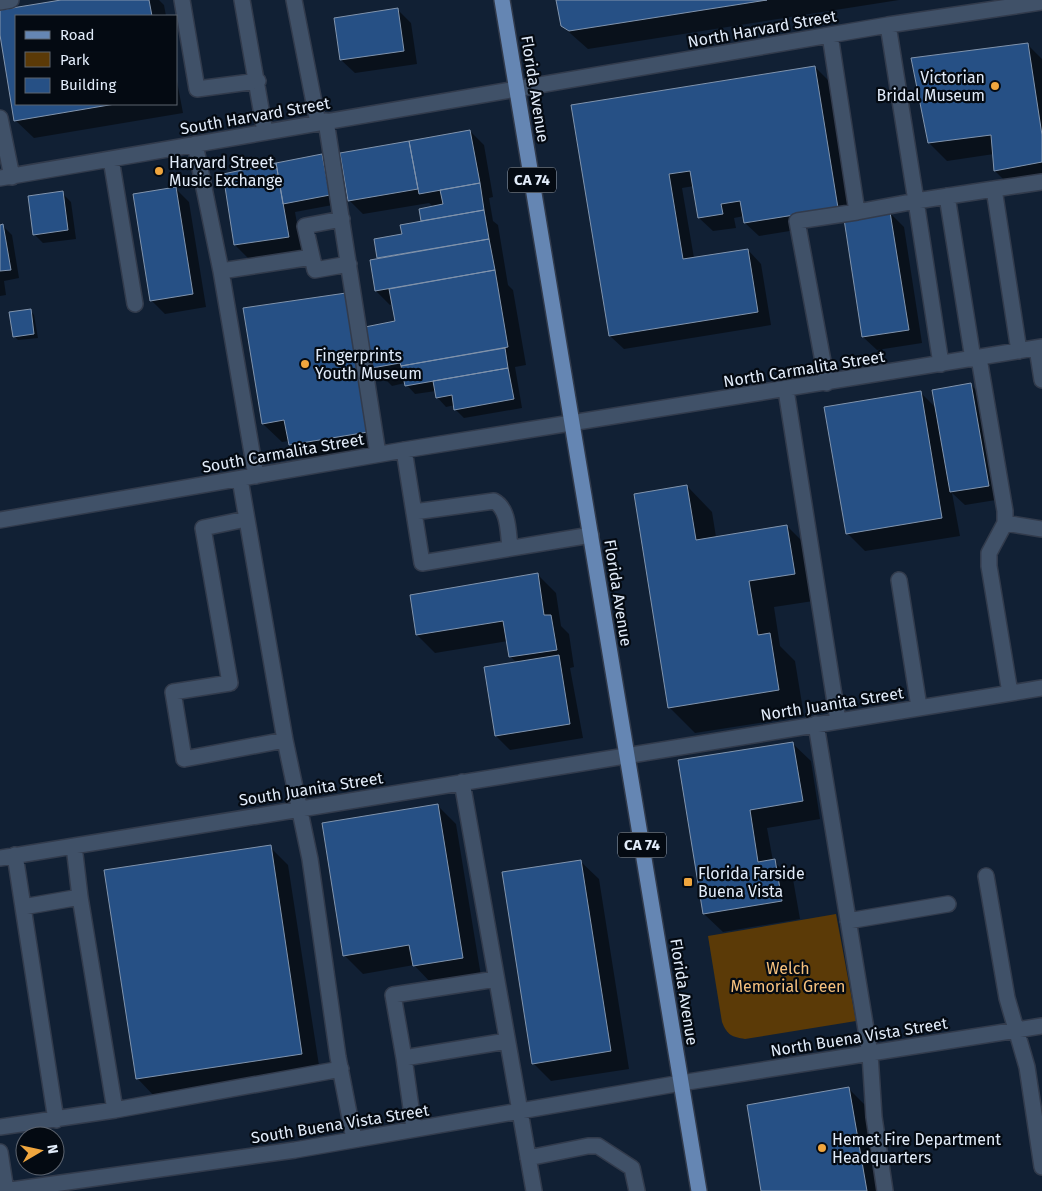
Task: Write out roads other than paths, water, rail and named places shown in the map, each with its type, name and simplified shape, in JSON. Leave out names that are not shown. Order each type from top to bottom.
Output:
[{"type":"main road","name":"Florida Avenue","points":[[502,0],[699,1191]]},
{"type":"street","points":[[0,2],[11,0]]},
{"type":"street","points":[[182,0],[197,89],[258,81]]},
{"type":"street","points":[[242,0],[258,81],[265,132]]},
{"type":"street","points":[[294,0],[342,219],[378,454]]},
{"type":"street","name":"North Harvard Street","points":[[517,88],[1031,2]]},
{"type":"street","points":[[888,25],[941,364]]},
{"type":"street","points":[[830,35],[857,212]]},
{"type":"street","name":"South Harvard Street","points":[[6,178],[517,88]]},
{"type":"street","points":[[0,118],[6,178]]},
{"type":"street","points":[[195,144],[221,271],[256,476]]},
{"type":"street","points":[[111,159],[135,304]]},
{"type":"street","points":[[827,383],[797,221],[1042,182]]},
{"type":"street","points":[[994,189],[1019,351]]},
{"type":"street","points":[[947,196],[976,358],[1004,498],[1005,523],[989,553],[989,560],[1010,693]]},
{"type":"street","points":[[342,219],[305,226],[315,270],[349,264]]},
{"type":"street","points":[[221,271],[312,257]]},
{"type":"street","points":[[1039,348],[1042,380]]},
{"type":"street","name":"North Carmalita Street","points":[[572,425],[1039,348]]},
{"type":"street","points":[[786,390],[838,721]]},
{"type":"street","name":"South Carmalita Street","points":[[0,520],[378,454],[572,425]]},
{"type":"street","points":[[404,450],[422,563],[590,534]]},
{"type":"street","points":[[240,479],[285,740],[300,808],[341,1069],[354,1139]]},
{"type":"street","points":[[414,512],[494,501],[501,505],[504,511],[510,548]]},
{"type":"street","points":[[246,519],[203,528],[230,683],[173,692],[184,759],[285,740]]},
{"type":"street","points":[[1005,523],[1042,529]]},
{"type":"street","points":[[899,580],[919,707]]},
{"type":"street","name":"North Juanita Street","points":[[627,755],[1042,688]]},
{"type":"street","points":[[816,724],[870,1054],[874,1116],[885,1191]]},
{"type":"street","name":"South Juanita Street","points":[[8,857],[627,755]]},
{"type":"street","points":[[462,782],[518,1112],[534,1191]]},
{"type":"street","points":[[74,846],[80,897],[115,1110]]},
{"type":"street","points":[[8,857],[23,907],[56,1120]]},
{"type":"street","points":[[986,876],[1007,998],[1027,1067],[1042,1167]]},
{"type":"street","points":[[23,907],[80,897]]},
{"type":"street","points":[[848,921],[948,904]]},
{"type":"street","points":[[414,1129],[393,995],[496,979]]},
{"type":"street","name":"North Buena Vista Street","points":[[681,1082],[1042,1026]]},
{"type":"street","points":[[404,1058],[507,1041]]},
{"type":"street","points":[[0,1127],[115,1110],[341,1069]]},
{"type":"street","name":"South Buena Vista Street","points":[[6,1191],[295,1150],[681,1082]]},
{"type":"street","points":[[528,1158],[588,1146],[598,1146],[632,1168],[637,1191]]},
{"type":"street","points":[[0,1152],[6,1191]]},
{"type":"place","name":"Victorian Bridal Museum","points":[[995,86]]},
{"type":"place","name":"Harvard Street Music Exchange","points":[[159,171]]},
{"type":"place","name":"Fingerprints Youth Museum","points":[[305,364]]},
{"type":"place","name":"Florida Farside Buena Vista","points":[[688,882]]},
{"type":"place","name":"Hemet Fire Department Headquarters","points":[[822,1148]]},
{"type":"park label","name":"Welch Memorial Green","points":[[788,977]]}]
